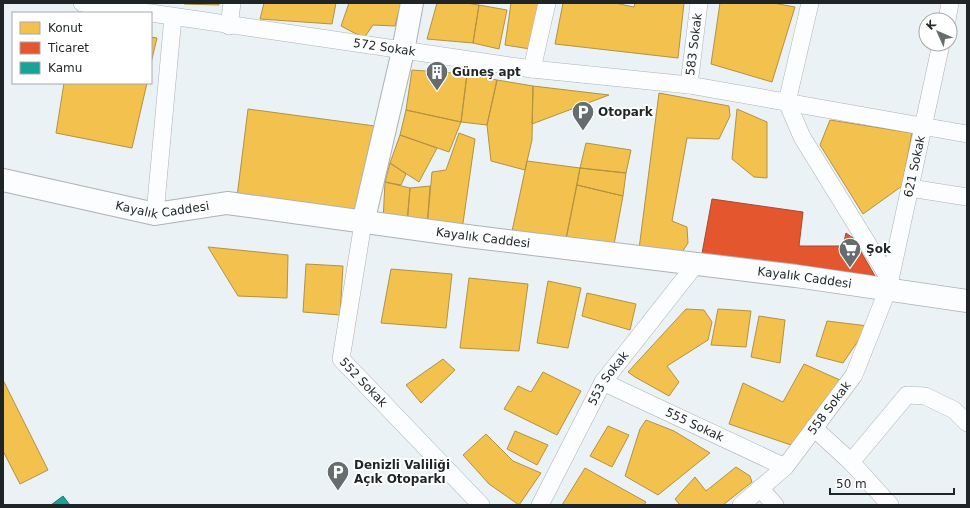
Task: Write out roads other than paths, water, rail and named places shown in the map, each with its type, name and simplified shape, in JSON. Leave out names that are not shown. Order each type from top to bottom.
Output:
[{"type":"street","name":"572 Sokak","points":[[82,3],[126,6],[147,12]]},
{"type":"street","points":[[229,26],[232,3]]},
{"type":"street","points":[[363,223],[403,51],[412,3]]},
{"type":"street","points":[[532,69],[547,3]]},
{"type":"street","name":"583 Sokak","points":[[689,85],[699,3]]},
{"type":"street","points":[[810,3],[787,102],[802,137],[889,285]]},
{"type":"street","name":"572 Sokak","points":[[152,13],[229,26],[532,69],[689,85],[967,134]]},
{"type":"street","points":[[155,214],[173,17]]},
{"type":"street","name":"621 Sokak","points":[[889,285],[939,52]]},
{"type":"street","name":"Kayalık Caddesi","points":[[3,180],[155,214],[227,203],[363,223],[796,276],[889,285],[967,301]]},
{"type":"street","points":[[910,188],[967,197]]},
{"type":"street","name":"552 Sokak","points":[[363,223],[341,359],[482,505]]},
{"type":"street","name":"553 Sokak","points":[[540,505],[603,382],[696,264]]},
{"type":"street","name":"558 Sokak","points":[[741,505],[785,467],[854,375],[889,285]]},
{"type":"street","name":"555 Sokak","points":[[603,382],[785,467]]},
{"type":"street","points":[[851,462],[907,395],[925,396],[954,410],[967,423]]},
{"type":"street","points":[[814,428],[851,462],[890,505]]},
{"type":"street","points":[[760,488],[775,505]]},
{"type":"place","name":"Güneş apt","points":[[437,92]]},
{"type":"place","name":"Otopark","points":[[583,132]]},
{"type":"place","name":"Şok","points":[[850,268]]},
{"type":"place","name":"Denizli Valiliği Açık Otoparkı","points":[[338,492]]}]
